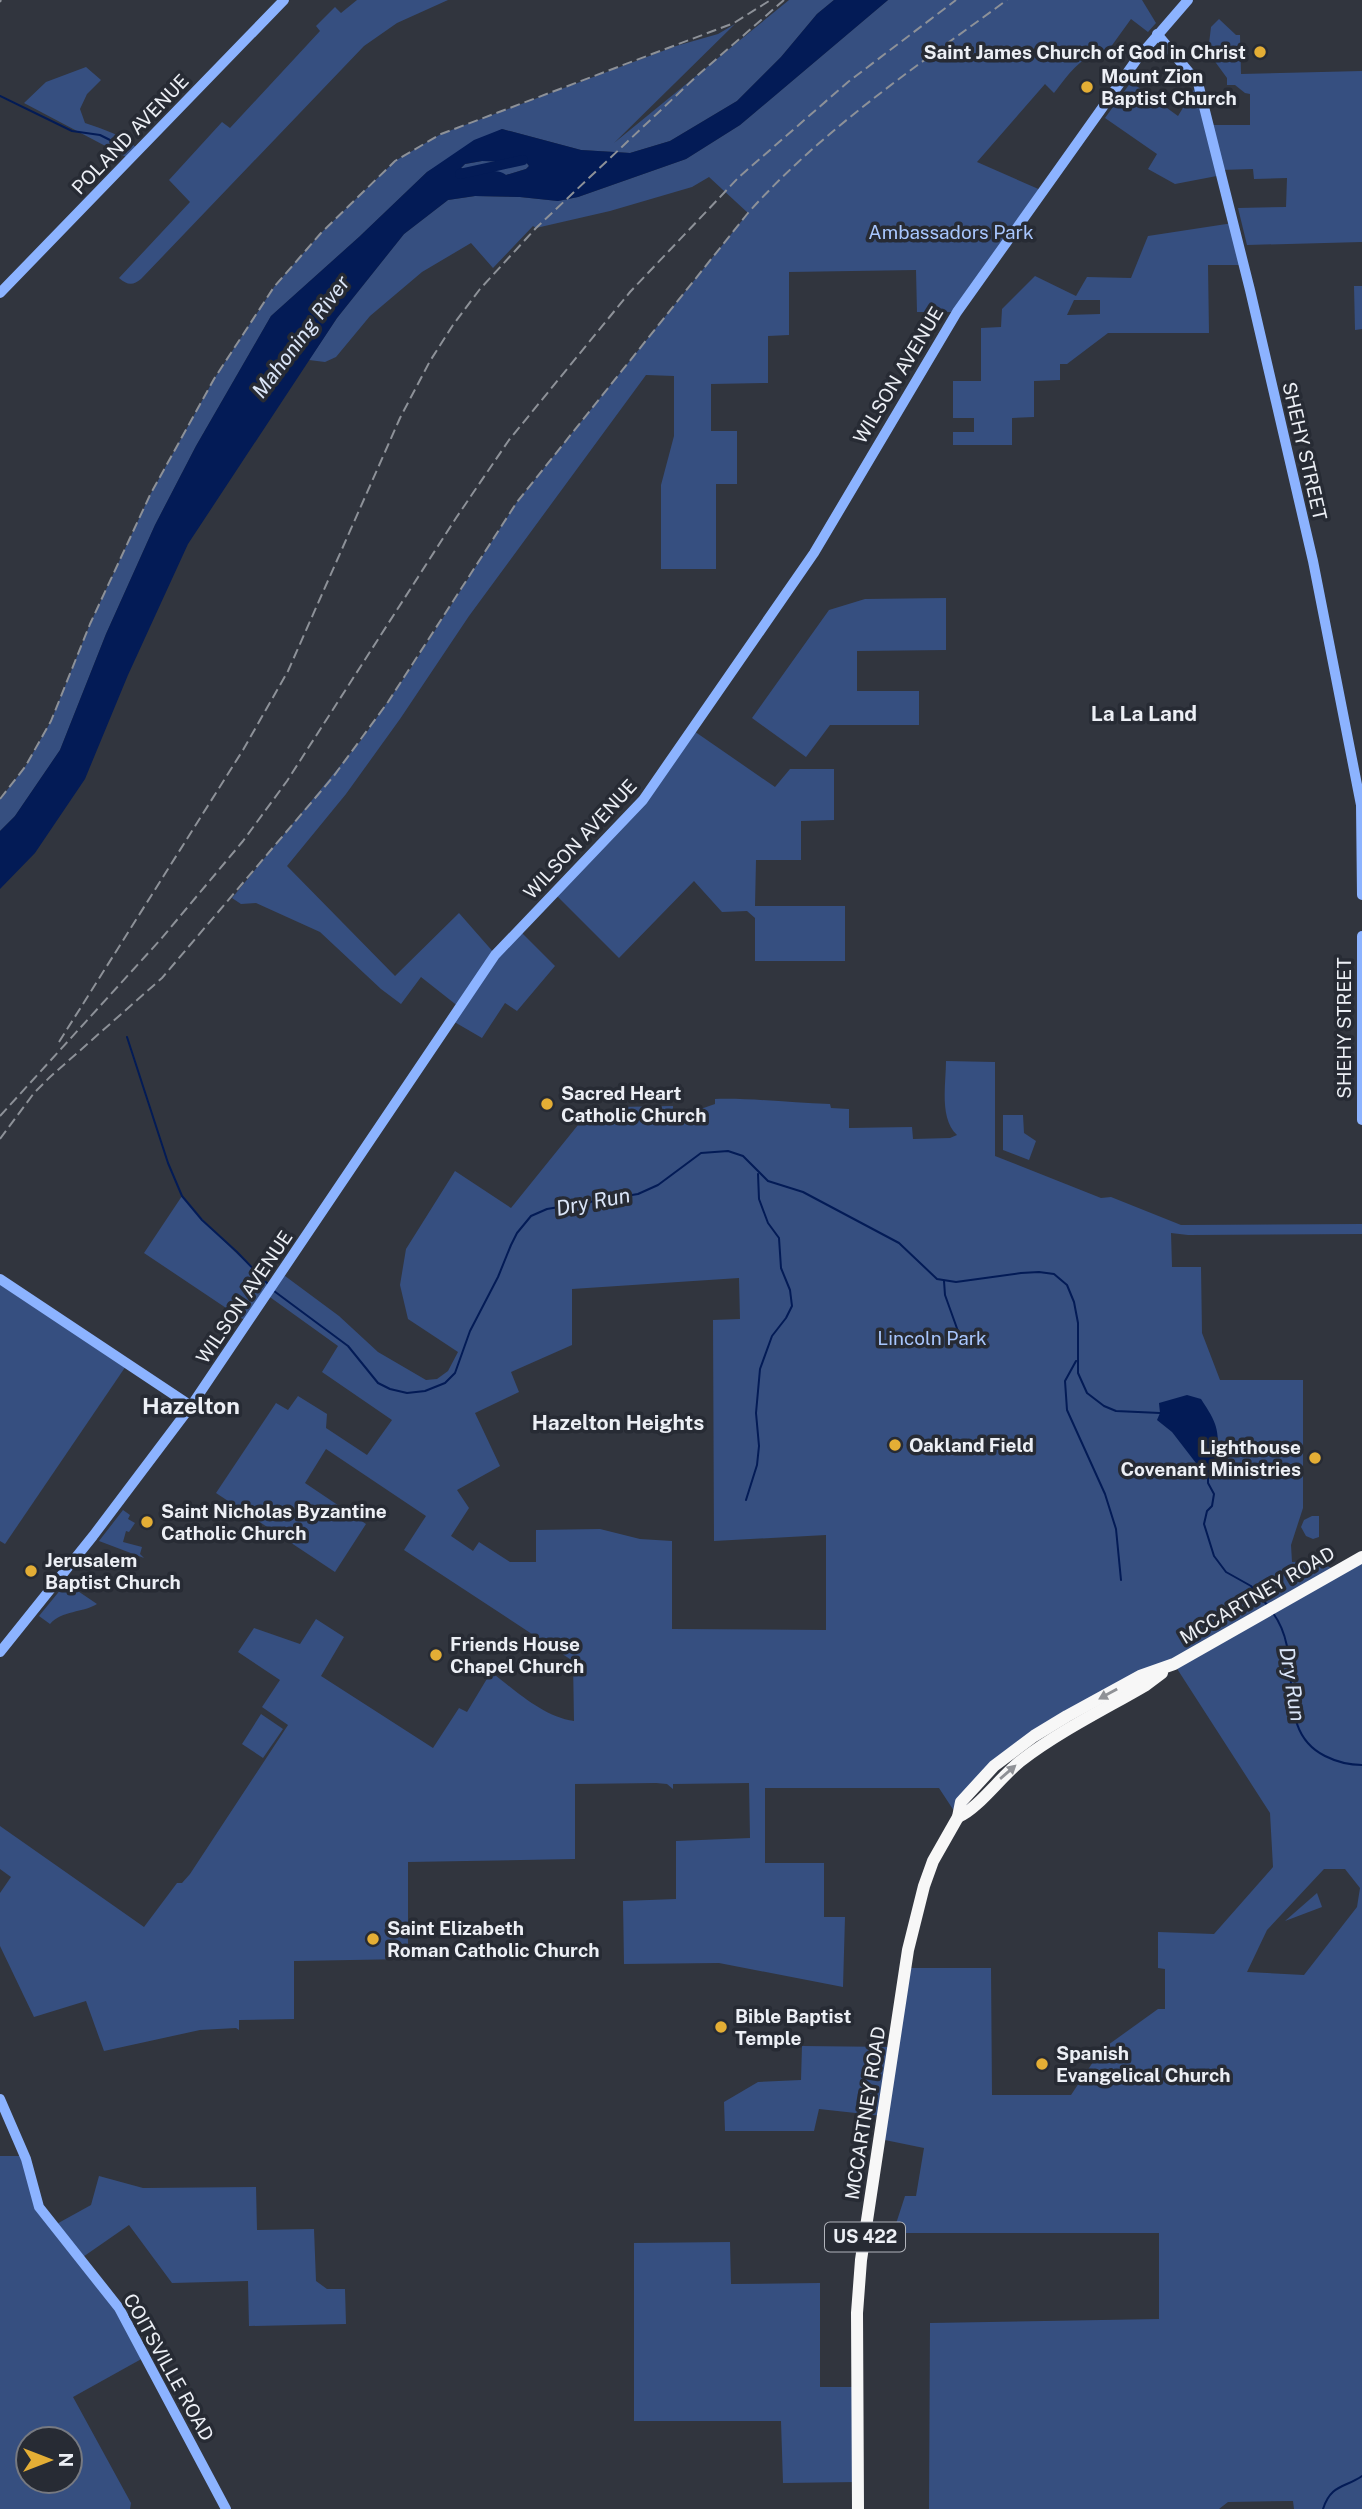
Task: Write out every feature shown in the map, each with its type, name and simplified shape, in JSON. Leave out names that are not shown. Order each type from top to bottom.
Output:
[{"type":"highway","name":"MCCARTNEY ROAD","points":[[858,2509],[857,2314],[861,2260],[908,1950],[924,1886],[938,1852],[958,1817],[966,1814],[997,1781],[1038,1748],[1146,1685],[1173,1664],[1362,1557]]},
{"type":"main road","name":"POLAND AVENUE","points":[[0,293],[284,0]]},
{"type":"main road","name":"WILSON AVENUE","points":[[0,1651],[93,1536],[191,1406],[495,954],[643,800],[793,584],[957,312],[1157,34],[1188,0]]},
{"type":"main road","name":"SHEHY STREET","points":[[1157,34],[1198,83],[1250,290],[1314,561],[1361,805],[1362,895]]},
{"type":"main road","name":"SHEHY STREET","points":[[1362,936],[1362,1120]]},
{"type":"main road","points":[[0,1279],[191,1406]]},
{"type":"main road","name":"COITSVILLE ROAD","points":[[0,2099],[26,2159],[39,2207],[119,2308],[226,2509]]},
{"type":"green space","points":[[357,0],[448,0],[397,23],[364,46],[141,279],[130,284],[119,278],[190,202],[169,180],[222,122],[230,128],[320,31],[316,26],[335,7],[341,13]]},
{"type":"green space","points":[[789,0],[834,0],[817,14],[781,57],[737,101],[670,141],[630,153],[581,150],[502,129],[427,172],[271,316],[196,446],[155,525],[106,634],[60,750],[15,816],[0,831],[0,799],[25,767],[51,721],[90,624],[150,495],[214,379],[274,287],[321,233],[395,161],[441,134],[676,46],[718,34],[735,24],[614,143]]},
{"type":"green space","name":"Ambassadors Park","points":[[888,0],[1142,0],[1156,23],[1148,32],[1131,19],[1105,55],[1095,55],[1081,62],[1054,93],[1045,84],[977,162],[1043,191],[957,312],[917,312],[916,270],[789,272],[789,335],[768,336],[768,383],[711,384],[711,431],[737,431],[737,484],[716,484],[716,569],[661,569],[661,485],[674,436],[674,376],[646,375],[469,616],[346,794],[287,866],[395,976],[459,913],[495,954],[519,930],[555,966],[517,1011],[505,1003],[482,1038],[451,1020],[459,1007],[421,977],[401,1004],[320,932],[256,903],[241,904],[232,898],[362,739],[413,665],[517,502],[748,213],[709,177],[692,187],[610,211],[536,228],[533,226],[493,268],[471,243],[422,272],[370,316],[336,357],[325,362],[309,360],[337,318],[404,234],[448,200],[475,196],[558,201],[578,197],[686,159],[740,125]]},
{"type":"green space","points":[[1219,19],[1236,35],[1240,35],[1241,74],[1362,71],[1362,242],[1247,245],[1238,208],[1286,207],[1287,178],[1254,179],[1253,169],[1221,170],[1222,175],[1175,184],[1148,169],[1157,154],[1105,118],[1131,82],[1178,116],[1198,83],[1210,125],[1250,125],[1250,94],[1235,85],[1227,85],[1227,78],[1208,52],[1211,27]]},
{"type":"green space","points":[[86,67],[101,80],[87,94],[80,109],[85,123],[127,140],[139,150],[130,159],[24,103],[46,82]]},
{"type":"green space","points":[[482,161],[526,162],[529,166],[506,175],[461,168],[465,164]]},
{"type":"green space","points":[[1233,223],[1243,265],[1208,265],[1209,333],[1108,333],[1067,364],[1060,364],[1060,380],[1034,381],[1034,417],[1012,418],[1012,445],[953,445],[953,432],[974,432],[974,418],[953,418],[953,381],[981,381],[981,328],[1001,327],[1002,309],[1035,276],[1076,296],[1087,277],[1131,278],[1148,236]],"holes":[[[1074,300],[1100,300],[1100,314],[1067,315]]]},
{"type":"green space","points":[[1354,286],[1362,286],[1362,329],[1355,330]]},
{"type":"green space","points":[[946,598],[946,650],[857,651],[857,691],[919,691],[919,725],[830,725],[806,757],[752,718],[829,610],[865,599]]},
{"type":"green space","points":[[691,729],[775,787],[790,769],[834,769],[834,820],[801,821],[801,860],[756,860],[755,906],[845,906],[845,961],[755,961],[755,918],[747,911],[722,912],[694,881],[619,958],[554,893],[622,823]]},
{"type":"green space","name":"Lincoln Park","points":[[946,1061],[995,1062],[995,1156],[1101,1198],[1111,1197],[1181,1225],[1362,1224],[1362,1234],[1171,1233],[1172,1267],[1201,1267],[1202,1333],[1220,1380],[1303,1380],[1303,1508],[1291,1545],[1292,1562],[1316,1561],[1338,1571],[1362,1557],[1362,2509],[1294,2509],[1293,2501],[1228,2502],[1219,2509],[929,2509],[930,2323],[1159,2319],[1159,2233],[893,2233],[905,2196],[916,2196],[924,2148],[880,2139],[883,2116],[819,2109],[814,2131],[725,2131],[724,2102],[758,2082],[801,2080],[802,2046],[894,2047],[906,1968],[991,1968],[992,2095],[1071,2095],[1101,2050],[1158,2009],[1165,2009],[1165,1969],[1158,1968],[1158,1932],[1214,1934],[1273,1867],[1270,1813],[1174,1664],[1140,1676],[994,1766],[958,1817],[939,1788],[765,1788],[765,1863],[824,1863],[824,1917],[845,1917],[843,1987],[719,1963],[624,1964],[623,1901],[676,1899],[676,1841],[750,1838],[749,1783],[673,1784],[673,1789],[667,1784],[656,1783],[575,1784],[575,1859],[408,1862],[408,1959],[294,1961],[294,2019],[239,2020],[239,2030],[200,2030],[104,2051],[86,2001],[34,2017],[0,1946],[0,1893],[11,1877],[0,1869],[0,1826],[144,1927],[177,1883],[182,1883],[190,1874],[288,1725],[262,1707],[280,1680],[238,1652],[254,1628],[300,1644],[316,1619],[344,1637],[321,1676],[433,1748],[459,1708],[467,1712],[491,1672],[540,1708],[574,1721],[573,1661],[404,1550],[426,1516],[326,1449],[305,1483],[366,1524],[335,1572],[216,1493],[276,1403],[288,1410],[298,1396],[327,1414],[326,1428],[367,1455],[392,1420],[322,1372],[338,1346],[267,1295],[247,1322],[144,1253],[182,1196],[271,1287],[281,1273],[339,1316],[378,1352],[426,1380],[437,1379],[448,1371],[458,1352],[408,1319],[400,1285],[406,1249],[455,1171],[511,1208],[580,1120],[618,1120],[618,1107],[673,1106],[673,1112],[692,1112],[715,1104],[715,1099],[830,1104],[831,1108],[849,1109],[849,1128],[912,1127],[913,1139],[950,1138],[957,1135],[951,1128],[946,1110]],"holes":[[[739,1278],[740,1319],[713,1320],[714,1541],[826,1535],[826,1630],[672,1629],[672,1541],[640,1539],[600,1529],[536,1530],[536,1562],[510,1562],[479,1542],[473,1551],[451,1536],[469,1508],[457,1490],[500,1466],[475,1413],[519,1392],[511,1372],[572,1345],[572,1289]],[[1324,1869],[1345,1869],[1360,1888],[1357,1907],[1304,1975],[1247,1972],[1267,1930]]]},
{"type":"green space","points":[[1003,1115],[1023,1115],[1024,1133],[1036,1141],[1029,1160],[1003,1150]]},
{"type":"green space","points":[[0,1279],[128,1363],[5,1544],[0,1541]]},
{"type":"green space","points":[[123,1510],[130,1515],[128,1519],[135,1523],[129,1532],[126,1531],[123,1542],[142,1547],[140,1554],[144,1558],[99,1541]]},
{"type":"green space","points":[[1319,1516],[1319,1537],[1313,1539],[1306,1536],[1301,1527],[1304,1520]]},
{"type":"green space","points":[[66,1583],[97,1604],[60,1616],[50,1624],[39,1616]]},
{"type":"green space","points":[[261,1714],[283,1729],[263,1758],[242,1744]]},
{"type":"green space","points":[[1317,1893],[1322,1907],[1285,1921]]},
{"type":"green space","points":[[0,2156],[24,2156],[36,2200],[53,2226],[91,2205],[99,2176],[143,2188],[256,2187],[257,2230],[314,2229],[316,2281],[327,2289],[345,2289],[346,2324],[249,2326],[248,2281],[172,2283],[129,2225],[80,2259],[110,2296],[145,2357],[73,2397],[131,2503],[130,2509],[0,2509]]},
{"type":"green space","points":[[730,2242],[731,2284],[820,2283],[820,2387],[857,2387],[858,2482],[783,2483],[781,2421],[634,2421],[634,2243]]},
{"type":"water","points":[[834,0],[888,0],[740,125],[686,159],[578,197],[558,201],[475,196],[448,200],[404,234],[337,318],[188,544],[128,675],[85,779],[35,853],[0,889],[0,831],[15,816],[60,750],[106,634],[155,525],[196,446],[271,316],[427,172],[474,140],[502,129],[581,150],[630,153],[670,141],[737,101],[781,57],[817,14]],"holes":[[[482,161],[526,162],[529,166],[526,169],[506,175],[496,171],[461,168],[465,164]]]},
{"type":"water","points":[[1187,1395],[1201,1399],[1217,1430],[1216,1458],[1204,1471],[1172,1432],[1157,1420],[1160,1413],[1159,1403]]},
{"type":"waterway","points":[[0,96],[72,131],[100,135],[126,148]]},
{"type":"waterway","name":"Mahoning River","points":[[460,174],[523,160]]},
{"type":"waterway","name":"Dry Run","points":[[127,1037],[168,1163],[182,1196],[202,1220],[268,1284]]},
{"type":"waterway","name":"Dry Run","points":[[274,1291],[348,1346],[378,1383],[407,1393],[425,1391],[445,1383],[455,1373],[470,1331],[511,1245],[531,1216],[547,1209],[638,1194],[658,1185],[701,1153],[728,1151],[743,1156],[768,1181],[803,1192],[899,1243],[937,1279],[956,1282],[1021,1273],[1054,1274],[1067,1285],[1074,1302],[1078,1323],[1078,1373],[1087,1393],[1116,1411],[1160,1413]]},
{"type":"waterway","points":[[746,1500],[757,1465],[759,1446],[756,1413],[760,1369],[772,1336],[792,1306],[790,1290],[781,1268],[779,1238],[768,1223],[759,1199],[758,1174]]},
{"type":"waterway","points":[[944,1281],[945,1295],[959,1334]]},
{"type":"waterway","points":[[1076,1361],[1065,1381],[1067,1410],[1105,1494],[1116,1529],[1121,1580]]},
{"type":"waterway","name":"Dry Run","points":[[1208,1470],[1208,1483],[1214,1494],[1204,1524],[1214,1556],[1226,1572],[1251,1586],[1268,1606]]},
{"type":"waterway","name":"Dry Run","points":[[1273,1613],[1283,1631],[1288,1651],[1294,1711],[1299,1729],[1309,1744],[1325,1756],[1343,1763],[1362,1765]]},
{"type":"waterway","points":[[1323,2509],[1334,2491],[1362,2476]]},
{"type":"railway","points":[[59,1042],[243,750],[288,671],[400,418],[430,361],[453,325],[480,289],[536,228],[698,75],[784,0]]},
{"type":"railway","points":[[0,1116],[161,939],[243,841],[287,781],[509,440],[630,292],[739,177],[848,82],[956,0]]},
{"type":"railway","points":[[0,1139],[34,1093],[50,1077],[162,978],[333,777],[388,702],[517,502],[748,213],[777,182],[839,126],[1007,0]]},
{"type":"railway","points":[[0,799],[25,767],[51,721],[90,624],[150,495],[214,379],[274,287],[321,233],[395,161],[441,134],[734,23],[769,1]]},
{"type":"place","name":"Saint James Church of God in Christ","points":[[1260,52]]},
{"type":"place","name":"Mount Zion Baptist Church","points":[[1087,87]]},
{"type":"place","name":"Sacred Heart Catholic Church","points":[[547,1104]]},
{"type":"place","name":"Oakland Field","points":[[895,1445]]},
{"type":"place","name":"Lighthouse Covenant Ministries","points":[[1315,1458]]},
{"type":"place","name":"Saint Nicholas Byzantine Catholic Church","points":[[147,1522]]},
{"type":"place","name":"Jerusalem Baptist Church","points":[[31,1571]]},
{"type":"place","name":"Friends House Chapel Church","points":[[436,1655]]},
{"type":"place","name":"Saint Elizabeth Roman Catholic Church","points":[[373,1939]]},
{"type":"place","name":"Bible Baptist Temple","points":[[721,2027]]},
{"type":"place","name":"Spanish Evangelical Church","points":[[1042,2064]]},
{"type":"district","name":"La La Land","points":[[1144,714]]},
{"type":"district","name":"Hazelton","points":[[191,1406]]},
{"type":"district","name":"Hazelton Heights","points":[[618,1423]]}]
